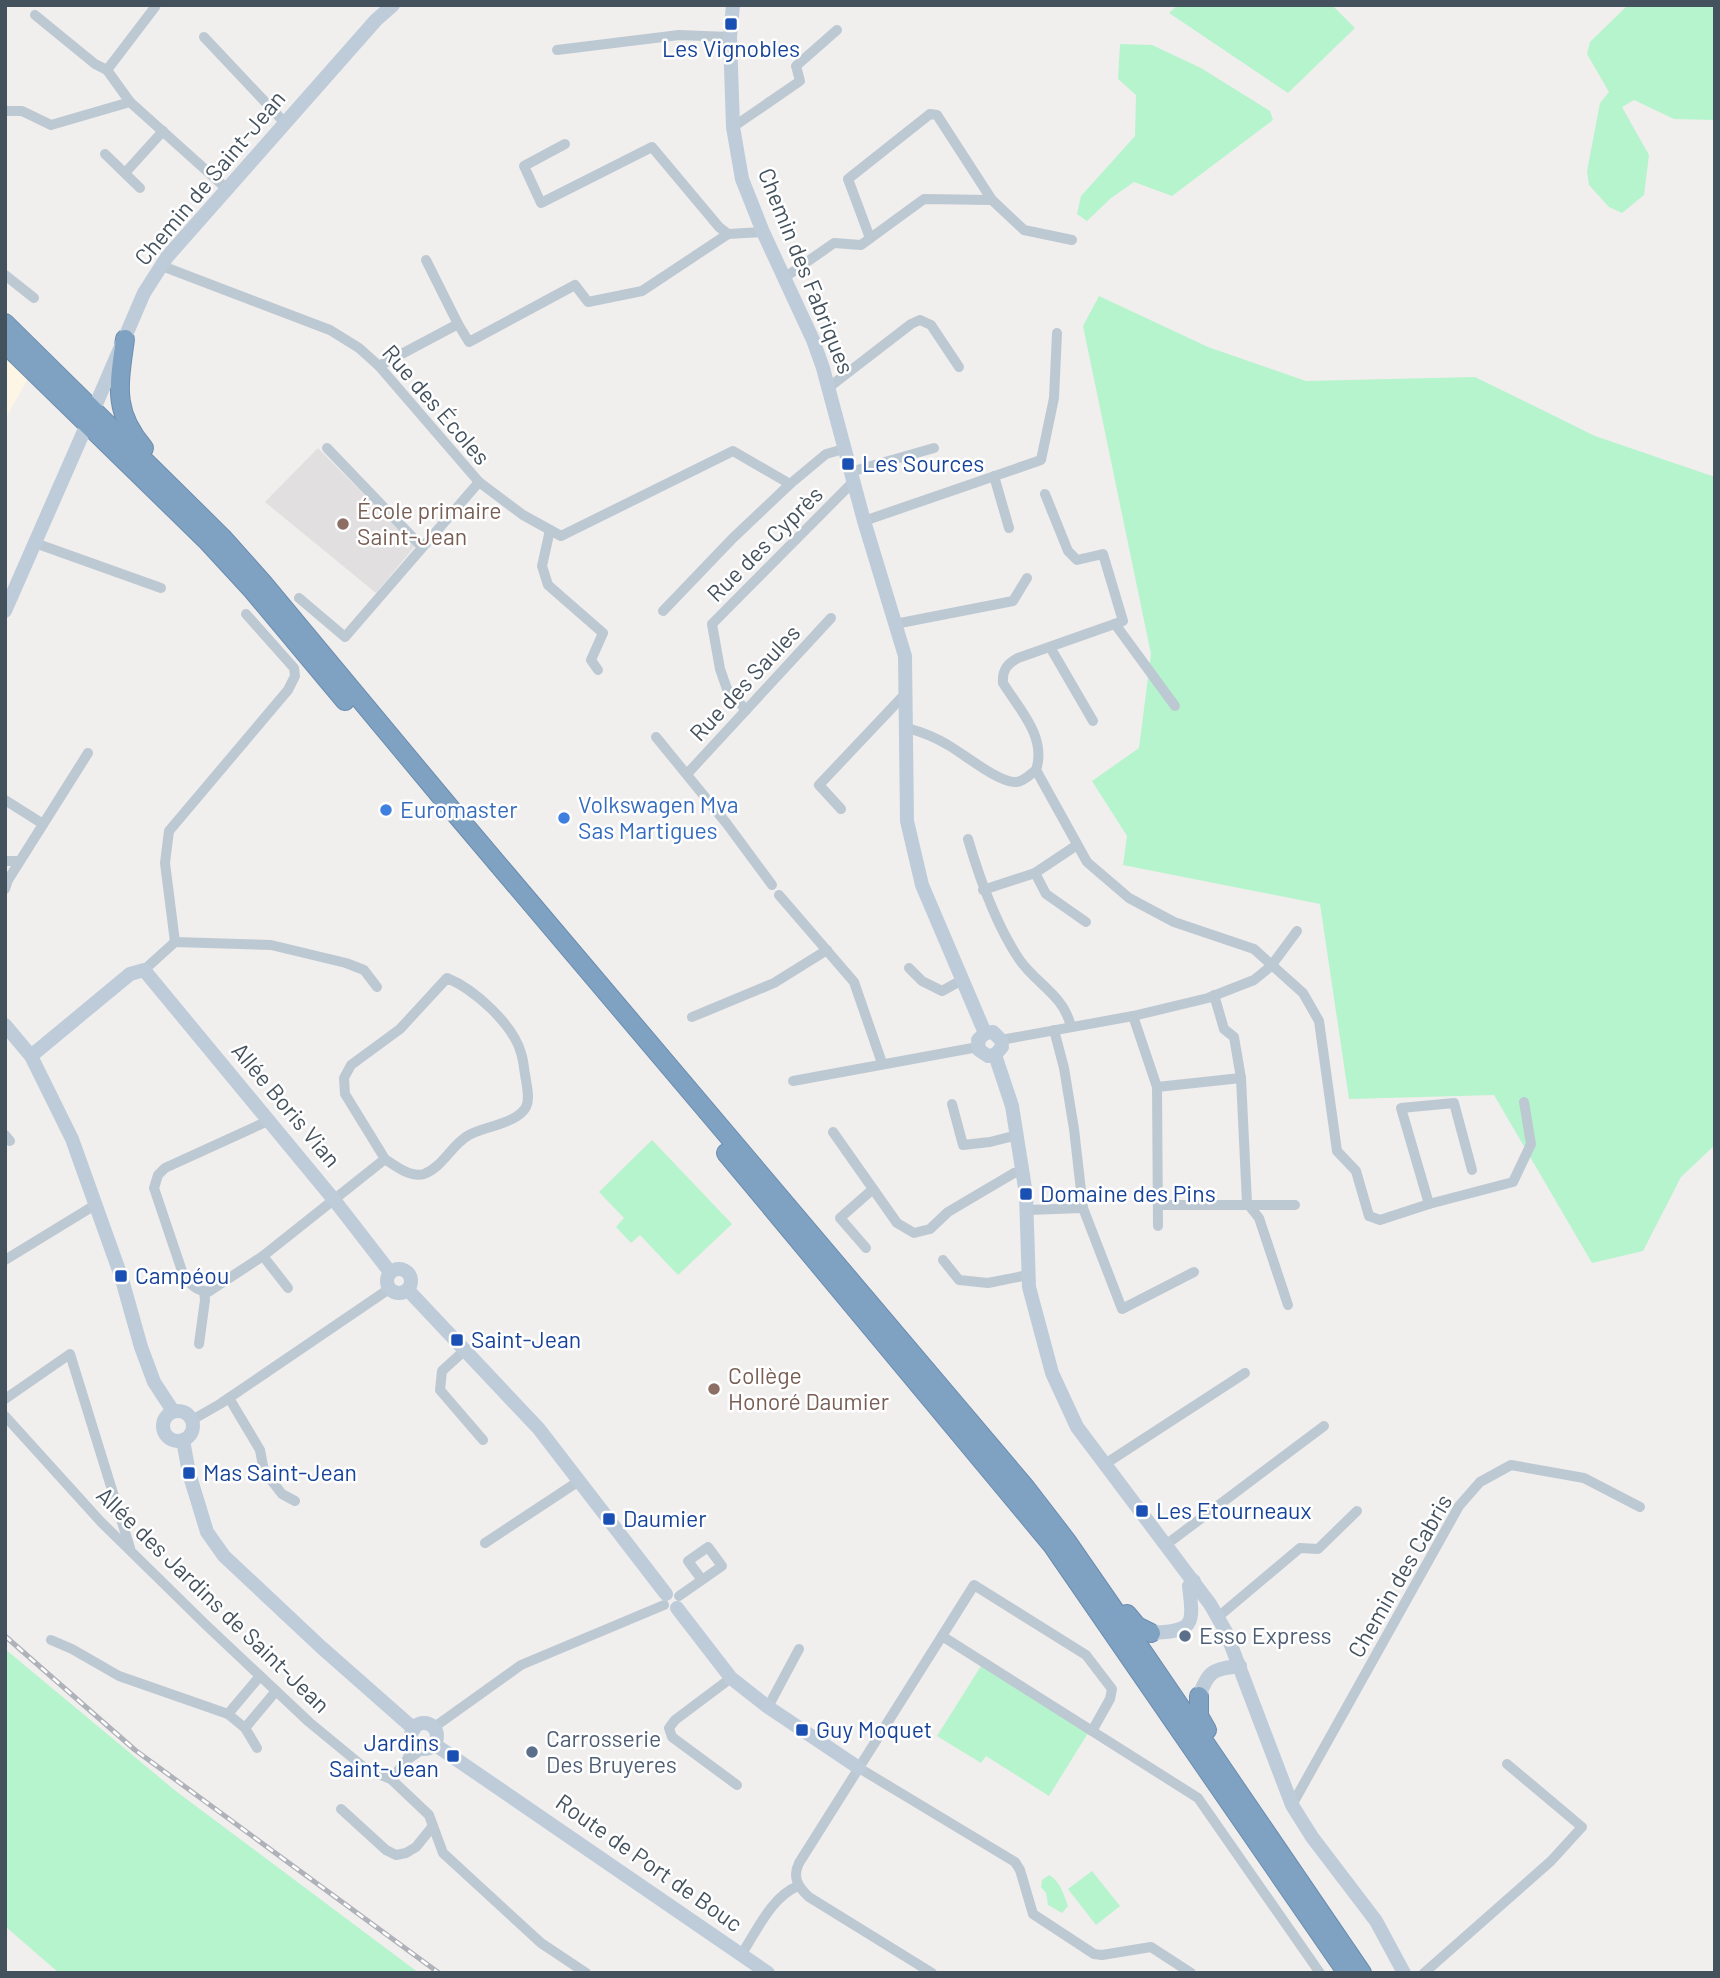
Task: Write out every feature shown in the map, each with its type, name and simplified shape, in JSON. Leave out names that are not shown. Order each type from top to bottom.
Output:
[{"type":"highway","points":[[5,323],[222,537]]},
{"type":"highway","points":[[125,339],[120,402],[123,418],[138,441],[263,583],[1017,1478],[1066,1540],[1362,1973]]},
{"type":"highway","points":[[5,344],[206,540],[253,591],[995,1474],[1052,1545],[1097,1608],[1347,1973]]},
{"type":"highway","points":[[1066,1540],[1082,1554],[1137,1626],[1151,1633]]},
{"type":"highway","points":[[1199,1696],[1199,1716],[1222,1752],[1249,1807]]},
{"type":"highway","points":[[1262,1826],[1378,1973]]},
{"type":"street","points":[[107,70],[155,6],[153,5]]},
{"type":"street","name":"Chemin de Saint-Jean","points":[[97,402],[144,293],[162,266],[376,20],[393,5]]},
{"type":"street","name":"Chemin des Fabriques","points":[[733,5],[730,37],[733,127],[742,179],[763,232],[813,340],[905,656],[908,821],[922,885],[985,1033]]},
{"type":"street","points":[[35,15],[95,64],[107,70],[130,102],[228,188]]},
{"type":"street","points":[[733,127],[800,81],[796,66],[837,30]]},
{"type":"street","points":[[557,50],[679,35],[730,37]]},
{"type":"street","points":[[204,37],[285,123]]},
{"type":"street","points":[[5,111],[22,111],[51,125],[130,102]]},
{"type":"street","points":[[870,237],[848,179],[930,114],[937,115],[992,200],[1024,230],[1072,240]]},
{"type":"street","points":[[125,173],[163,131]]},
{"type":"street","points":[[565,144],[524,166],[541,203],[652,147],[719,227],[728,234]]},
{"type":"street","points":[[105,153],[140,188]]},
{"type":"street","points":[[784,278],[834,243],[861,244],[924,199],[992,200]]},
{"type":"street","points":[[426,260],[469,342],[575,285],[588,302],[642,291],[728,234],[763,232]]},
{"type":"street","name":"Rue des Écoles","points":[[162,266],[330,330],[359,348],[379,366],[479,482],[345,637],[299,598]]},
{"type":"street","points":[[5,275],[34,298]]},
{"type":"street","points":[[828,388],[911,324],[920,320],[931,325],[959,367]]},
{"type":"street","points":[[379,366],[458,324]]},
{"type":"street","points":[[864,521],[1041,460],[1054,398],[1057,333]]},
{"type":"street","points":[[5,611],[83,431]]},
{"type":"street","points":[[327,448],[421,547]]},
{"type":"street","points":[[852,477],[934,448]]},
{"type":"street","points":[[663,611],[733,538],[790,484],[826,454],[844,449]]},
{"type":"street","points":[[479,482],[523,515],[561,536],[733,451],[790,484]]},
{"type":"street","points":[[993,476],[1009,528]]},
{"type":"street","name":"Rue des Cyprès","points":[[746,710],[727,689],[719,669],[712,624],[852,477]]},
{"type":"street","points":[[1045,494],[1068,551],[1077,560],[1103,554],[1119,622],[1175,706]]},
{"type":"street","points":[[550,530],[542,566],[548,585],[603,633],[591,660],[598,670]]},
{"type":"street","points":[[35,543],[161,588]]},
{"type":"street","points":[[895,624],[1013,601],[1027,578]]},
{"type":"street","points":[[175,942],[164,863],[169,831],[288,690],[295,676],[294,668],[246,614]]},
{"type":"street","name":"Rue des Saules","points":[[687,774],[831,618]]},
{"type":"street","points":[[1119,622],[1018,657],[1008,664],[1002,674],[1003,683],[1034,731],[1038,748],[1036,770],[1087,862],[1129,898],[1174,922],[1254,949],[1303,993],[1319,1021],[1337,1151],[1356,1171],[1369,1216],[1380,1220],[1513,1182],[1531,1144],[1524,1102]]},
{"type":"street","points":[[1050,647],[1093,720]]},
{"type":"street","points":[[841,809],[820,785],[906,693]]},
{"type":"street","points":[[907,728],[925,732],[1001,778],[1016,782],[1036,770]]},
{"type":"street","points":[[656,737],[772,885]]},
{"type":"street","points":[[5,889],[19,861],[88,753]]},
{"type":"street","points":[[5,800],[43,824]]},
{"type":"street","points":[[968,839],[983,890],[1020,960],[1055,995],[1068,1013],[1072,1027]]},
{"type":"street","points":[[983,890],[1035,873],[1077,845]]},
{"type":"street","points":[[5,861],[19,861]]},
{"type":"street","points":[[1035,873],[1046,894],[1086,922]]},
{"type":"street","points":[[779,895],[854,982],[882,1063]]},
{"type":"street","points":[[1001,1040],[1133,1016],[1214,995],[1254,980],[1271,966],[1297,931]]},
{"type":"street","points":[[31,1056],[130,974],[144,970],[175,942],[271,945],[346,963],[363,970],[377,986]]},
{"type":"street","points":[[692,1017],[774,983],[827,950]]},
{"type":"street","points":[[909,968],[922,981],[942,991],[961,980]]},
{"type":"street","name":"Allée Boris Vian","points":[[144,970],[270,1120],[390,1272]]},
{"type":"street","points":[[447,978],[458,983],[494,1012],[512,1034],[521,1052],[528,1094],[526,1107],[516,1117],[469,1135],[427,1173],[418,1175],[399,1169],[385,1159],[345,1094],[344,1078],[351,1065],[400,1028],[447,978]]},
{"type":"street","points":[[1214,995],[1224,1029],[1234,1037],[1241,1078],[1247,1203],[1259,1218],[1288,1305]]},
{"type":"street","points":[[1133,1016],[1157,1087],[1158,1226]]},
{"type":"street","points":[[5,1025],[31,1056],[72,1139],[121,1276],[141,1347],[154,1382],[173,1411]]},
{"type":"street","points":[[1054,1030],[1074,1129],[1083,1208],[1122,1309],[1194,1272]]},
{"type":"street","points":[[978,1047],[980,1037],[985,1033],[993,1032],[1001,1040]]},
{"type":"street","points":[[978,1047],[985,1055],[995,1055],[1000,1050],[1001,1040]]},
{"type":"street","points":[[793,1081],[978,1047]]},
{"type":"street","points":[[995,1055],[1012,1106],[1028,1210],[1029,1287],[1052,1373],[1077,1427],[1167,1544],[1218,1617],[1240,1666],[1292,1805],[1312,1838],[1376,1921],[1404,1973]]},
{"type":"street","points":[[1157,1087],[1241,1078]]},
{"type":"street","points":[[1429,1204],[1401,1108],[1454,1103],[1472,1170]]},
{"type":"street","points":[[952,1104],[962,1145],[1017,1135]]},
{"type":"street","points":[[270,1120],[177,1162],[158,1175],[154,1188],[182,1270],[188,1282],[198,1291],[208,1292],[264,1256],[385,1159]]},
{"type":"street","points":[[833,1132],[897,1223],[914,1233],[930,1229],[948,1212],[1014,1173],[1023,1172]]},
{"type":"street","points":[[866,1248],[840,1218],[873,1189]]},
{"type":"street","points":[[5,1260],[95,1205]]},
{"type":"street","points":[[1158,1205],[1295,1205]]},
{"type":"street","points":[[1028,1210],[1083,1208]]},
{"type":"street","points":[[264,1256],[288,1288]]},
{"type":"street","points":[[943,1260],[959,1280],[988,1283],[1028,1275]]},
{"type":"street","points":[[400,1269],[408,1273],[411,1280],[408,1290],[399,1294],[388,1289],[386,1281],[390,1272],[400,1269]]},
{"type":"street","points":[[192,1420],[229,1398],[388,1289]]},
{"type":"street","points":[[408,1290],[539,1429],[731,1678],[768,1707],[859,1768],[1015,1862],[1020,1870],[1033,1914],[1094,1954],[1151,1947],[1191,1973]]},
{"type":"street","points":[[199,1344],[204,1291]]},
{"type":"street","points":[[466,1349],[442,1371],[440,1390],[483,1440]]},
{"type":"street","points":[[5,1399],[70,1354],[132,1552]]},
{"type":"street","points":[[1105,1464],[1245,1373]]},
{"type":"street","points":[[229,1398],[260,1450],[264,1471],[282,1494],[295,1501]]},
{"type":"street","points":[[173,1411],[182,1411],[192,1420],[192,1430],[183,1440],[173,1440],[163,1430],[163,1421],[173,1411]]},
{"type":"street","name":"Allée des Jardins de Saint-Jean","points":[[5,1416],[101,1522],[260,1676],[309,1722],[366,1769],[391,1779],[429,1815],[443,1853],[541,1943],[586,1973]]},
{"type":"street","points":[[1167,1544],[1324,1426]]},
{"type":"street","name":"Route de Port de Bouc","points":[[183,1440],[189,1473],[207,1532],[224,1556],[421,1741],[768,1973]]},
{"type":"street","name":"Chemin des Cabris","points":[[1292,1805],[1459,1506],[1480,1482],[1511,1465],[1584,1478],[1640,1507]]},
{"type":"street","points":[[485,1543],[579,1481]]},
{"type":"street","points":[[1218,1617],[1300,1548],[1318,1549],[1357,1511]]},
{"type":"street","points":[[391,1779],[421,1741],[423,1724],[433,1728],[521,1665],[672,1601],[702,1580]]},
{"type":"street","points":[[1151,1633],[1174,1632],[1186,1626],[1193,1614],[1189,1587],[1194,1581]]},
{"type":"street","points":[[932,1973],[809,1897],[798,1886],[796,1875],[797,1867],[974,1586],[1086,1655],[1112,1689],[1110,1699],[1092,1731]]},
{"type":"street","points":[[942,1636],[1198,1798],[1320,1973]]},
{"type":"street","points":[[51,1640],[119,1676],[228,1713],[245,1728],[257,1748]]},
{"type":"street","points":[[768,1707],[799,1649]]},
{"type":"street","points":[[1199,1696],[1206,1678],[1222,1667],[1240,1666]]},
{"type":"street","points":[[228,1713],[260,1676]]},
{"type":"street","points":[[731,1678],[669,1728],[672,1737],[737,1785]]},
{"type":"street","points":[[245,1728],[276,1691]]},
{"type":"street","points":[[1424,1973],[1551,1861],[1582,1827],[1507,1764]]},
{"type":"street","points":[[341,1809],[386,1850],[396,1855],[416,1847],[433,1825]]},
{"type":"street","points":[[741,1955],[776,1901],[784,1893],[798,1886]]},
{"type":"shaded area","points":[[5,358],[28,379],[5,419]]},
{"type":"shaded area","name":"École primaire Saint-Jean","points":[[318,448],[415,546],[376,593],[265,502]]},
{"type":"green space","points":[[1178,5],[1332,5],[1355,28],[1288,93],[1169,13]]},
{"type":"green space","points":[[1628,5],[1715,5],[1715,120],[1674,119],[1634,100],[1622,107],[1649,155],[1644,195],[1622,213],[1609,207],[1589,185],[1587,171],[1600,103],[1609,92],[1587,54],[1590,42]]},
{"type":"green space","points":[[1120,44],[1152,45],[1201,68],[1270,111],[1273,120],[1172,196],[1134,182],[1111,198],[1087,221],[1077,214],[1081,196],[1135,136],[1136,95],[1118,79]]},
{"type":"green space","points":[[1099,296],[1208,347],[1306,381],[1475,377],[1595,436],[1715,477],[1715,1145],[1681,1177],[1643,1251],[1592,1263],[1494,1095],[1349,1099],[1320,904],[1123,865],[1127,836],[1092,781],[1139,748],[1151,654],[1083,326]]},
{"type":"green space","points":[[652,1140],[732,1224],[678,1275],[640,1235],[631,1243],[616,1227],[624,1218],[599,1192]]},
{"type":"green space","points":[[5,1649],[177,1792],[419,1973],[59,1973],[6,1927]]},
{"type":"green space","points":[[981,1666],[1088,1733],[1049,1796],[986,1756],[981,1763],[937,1736]]},
{"type":"green space","points":[[1092,1871],[1120,1906],[1096,1925],[1068,1889]]},
{"type":"green space","points":[[1049,1875],[1059,1885],[1068,1906],[1062,1913],[1048,1905],[1046,1893],[1041,1887],[1042,1880]]},
{"type":"railway","points":[[5,1636],[135,1750],[439,1973]]},
{"type":"place","name":"Les Vignobles","points":[[731,24]]},
{"type":"place","name":"Les Sources","points":[[848,464]]},
{"type":"place","name":"École primaire Saint-Jean","points":[[343,524]]},
{"type":"place","name":"Euromaster","points":[[386,810]]},
{"type":"place","name":"Volkswagen Mva Sas Martigues","points":[[564,818]]},
{"type":"place","name":"Domaine des Pins","points":[[1026,1194]]},
{"type":"place","name":"Campéou","points":[[121,1276]]},
{"type":"place","name":"Saint-Jean","points":[[457,1340]]},
{"type":"place","name":"Collège Honoré Daumier","points":[[714,1389]]},
{"type":"place","name":"Mas Saint-Jean","points":[[189,1473]]},
{"type":"place","name":"Les Etourneaux","points":[[1142,1511]]},
{"type":"place","name":"Daumier","points":[[609,1519]]},
{"type":"place","name":"Esso Express","points":[[1185,1636]]},
{"type":"place","name":"Guy Moquet","points":[[802,1730]]},
{"type":"place","name":"Carrosserie Des Bruyeres","points":[[532,1752]]},
{"type":"place","name":"Jardins Saint-Jean","points":[[453,1756]]}]
